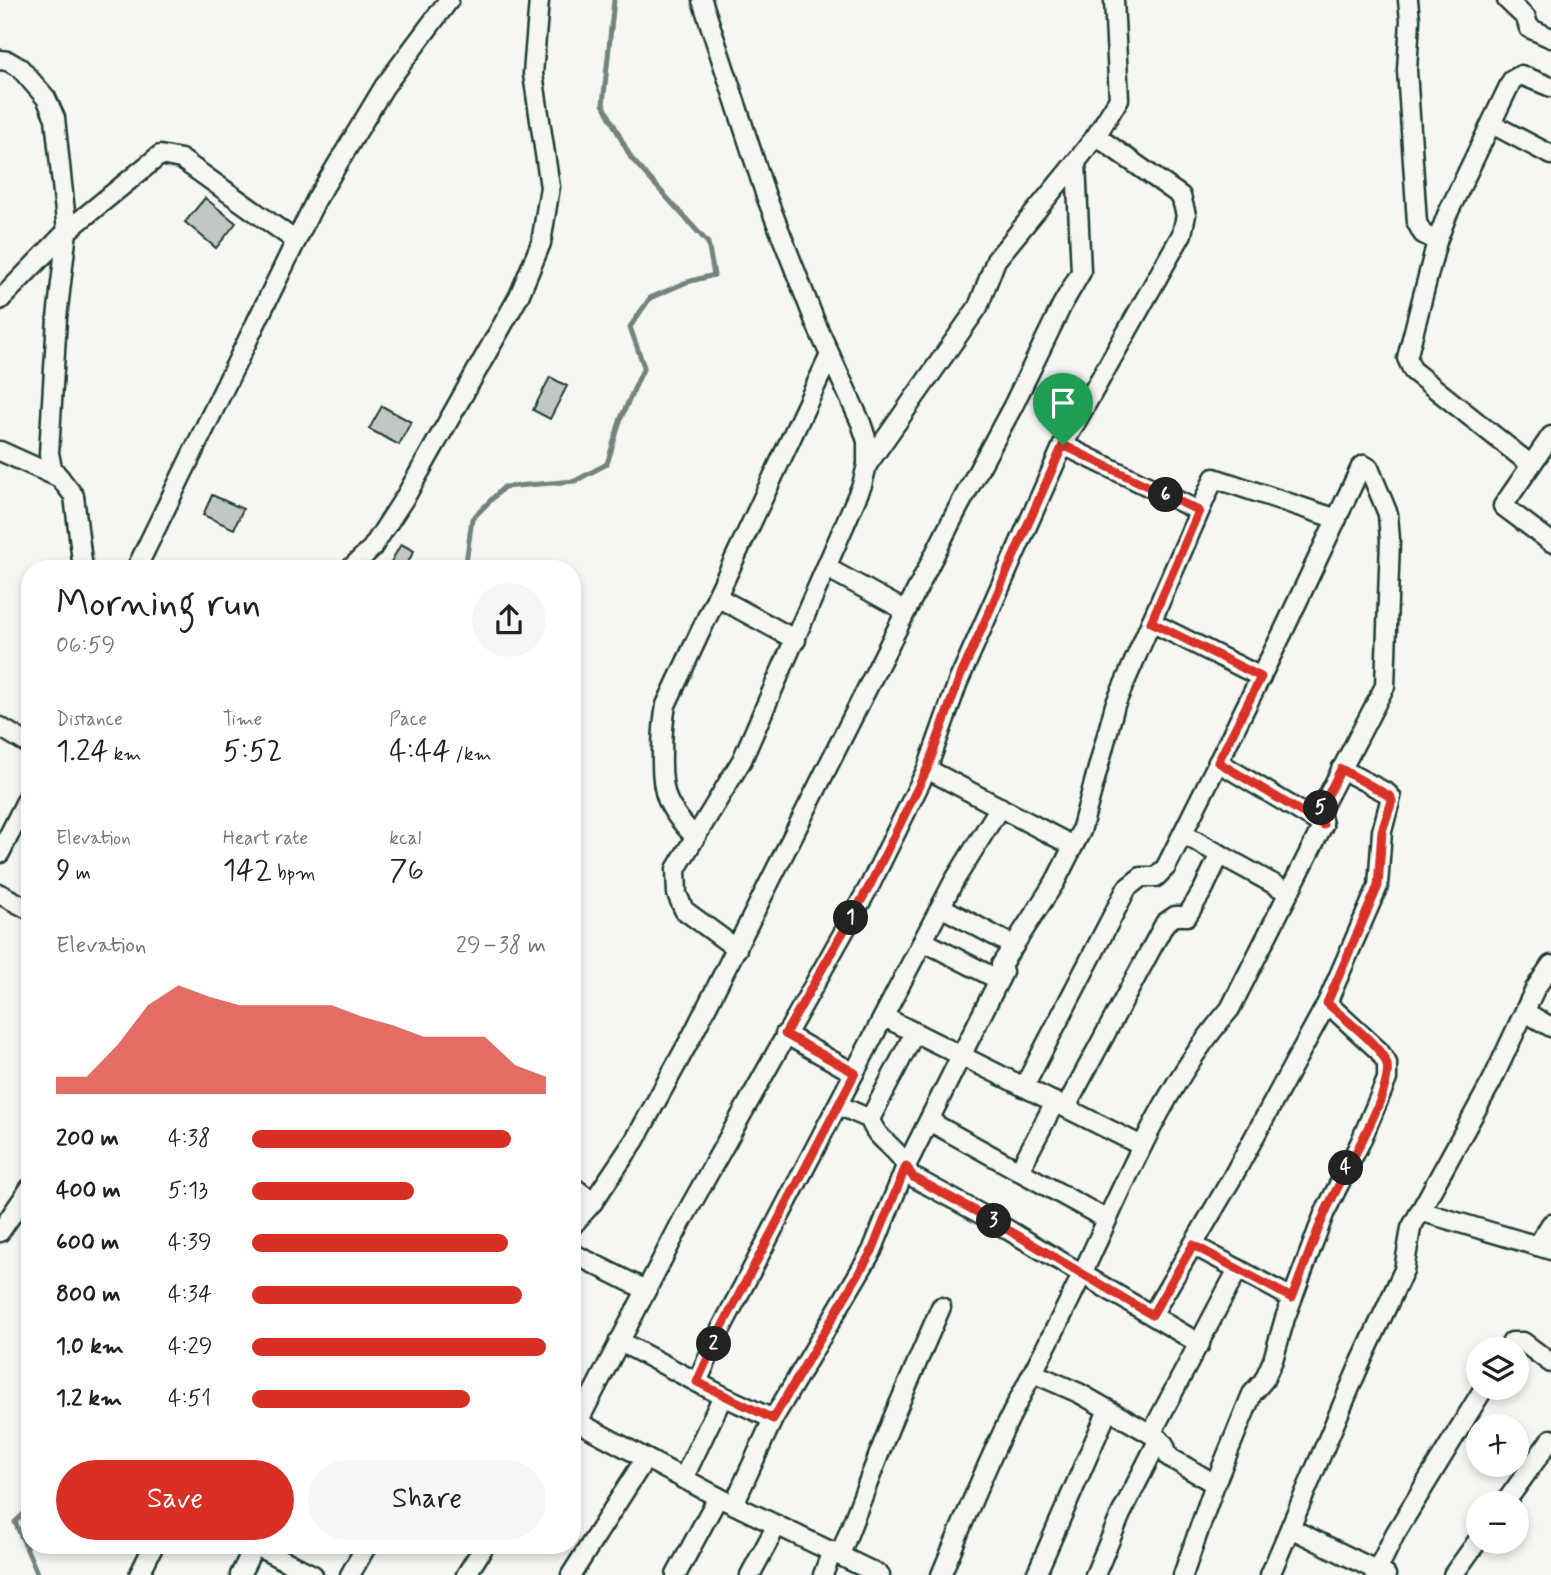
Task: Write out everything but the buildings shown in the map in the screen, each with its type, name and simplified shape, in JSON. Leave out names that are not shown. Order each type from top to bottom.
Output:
[{"type":"street","points":[[140,560],[316,200],[384,87],[449,0]]},
{"type":"street","points":[[359,560],[372,548],[407,494],[519,296],[541,243],[550,187],[533,75],[539,0]]},
{"type":"street","points":[[702,0],[766,196],[830,355],[861,423],[866,441],[867,465],[862,485],[827,568],[742,760],[676,869],[677,894],[684,910],[737,948]]},
{"type":"street","points":[[867,465],[978,307],[996,260],[1096,136],[1119,99],[1114,0]]},
{"type":"street","points":[[1408,0],[1410,20],[1406,70],[1417,223],[1423,234],[1437,242]]},
{"type":"street","points":[[1507,0],[1527,18],[1529,28],[1551,38]]},
{"type":"street","points":[[0,60],[20,68],[46,98],[55,118],[67,231],[57,318],[49,453],[52,468],[74,496],[82,560]]},
{"type":"street","points":[[1531,465],[1413,371],[1407,358],[1437,242],[1447,215],[1512,80],[1521,75],[1551,87]]},
{"type":"street","points":[[1492,124],[1551,155]]},
{"type":"street","points":[[581,1410],[785,1034],[870,885],[927,769],[958,682],[1063,445],[1182,234],[1186,215],[1181,195],[1096,136]]},
{"type":"street","points":[[0,300],[67,231],[160,155],[181,159],[296,241]]},
{"type":"street","points":[[581,1216],[635,1140],[737,948],[1062,305],[1082,272],[1076,162]]},
{"type":"street","points":[[695,837],[677,818],[661,783],[666,705],[830,355]]},
{"type":"street","points":[[1551,436],[1504,507],[1551,542]]},
{"type":"street","points":[[1063,445],[1199,511]]},
{"type":"street","points":[[0,451],[60,478]]},
{"type":"street","points":[[941,1575],[997,1445],[1083,1273],[1142,1146],[1181,1073],[1209,1032],[1230,1009],[1323,825],[1320,811],[1385,686],[1390,540],[1388,514],[1368,468],[1361,467],[1261,677],[1162,873],[1156,877],[1141,877],[1127,888],[1024,1087]]},
{"type":"street","points":[[677,1575],[726,1501],[872,1251],[906,1166],[999,980],[1002,965],[1055,882],[1081,831],[1115,705],[1215,477],[1336,519]]},
{"type":"street","points":[[827,568],[906,611]]},
{"type":"street","points":[[717,597],[796,640]]},
{"type":"street","points":[[1151,622],[1261,677]]},
{"type":"street","points":[[0,727],[21,740]]},
{"type":"street","points":[[1218,762],[1323,825]]},
{"type":"street","points":[[927,769],[1073,846]]},
{"type":"street","points":[[1152,1315],[1327,1003],[1378,886],[1382,831],[1392,801],[1387,793],[1341,769]]},
{"type":"street","points":[[697,1382],[721,1329],[954,881],[1000,807]]},
{"type":"street","points":[[0,853],[21,811]]},
{"type":"street","points":[[1183,834],[1288,892]]},
{"type":"street","points":[[1019,1171],[1061,1105],[1165,923],[1175,916],[1187,916],[1220,854]]},
{"type":"street","points":[[0,894],[21,905]]},
{"type":"street","points":[[941,906],[1014,946]]},
{"type":"street","points":[[923,941],[999,980]]},
{"type":"street","points":[[1270,1575],[1292,1529],[1360,1364],[1404,1270],[1411,1228],[1492,1081],[1535,989],[1551,965]]},
{"type":"street","points":[[1183,1575],[1215,1484],[1252,1394],[1264,1380],[1273,1360],[1292,1298],[1324,1214],[1360,1143],[1387,1079],[1387,1063],[1378,1051],[1327,1003]]},
{"type":"street","points":[[1525,1012],[1551,1027]]},
{"type":"street","points":[[884,1017],[1142,1146]]},
{"type":"street","points":[[915,1032],[870,1119],[872,1129],[903,1160],[913,1177],[1200,1343]]},
{"type":"street","points":[[785,1034],[855,1073]]},
{"type":"street","points":[[838,1105],[870,1119]]},
{"type":"street","points":[[929,1121],[1107,1219]]},
{"type":"street","points":[[581,1193],[593,1202]]},
{"type":"street","points":[[0,1232],[21,1201]]},
{"type":"street","points":[[1420,1211],[1544,1248],[1551,1224]]},
{"type":"street","points":[[1193,1245],[1292,1298]]},
{"type":"street","points":[[581,1257],[646,1290]]},
{"type":"street","points":[[1095,1575],[1155,1436],[1238,1269]]},
{"type":"street","points":[[823,1575],[836,1553],[941,1307]]},
{"type":"street","points":[[620,1341],[723,1396],[773,1419]]},
{"type":"street","points":[[1529,1346],[1551,1363]]},
{"type":"street","points":[[1033,1373],[1079,1393],[1155,1436],[1164,1444],[1169,1457],[1215,1484]]},
{"type":"street","points":[[684,1479],[723,1396]]},
{"type":"street","points":[[1292,1529],[1379,1574],[1419,1493],[1477,1400]]},
{"type":"street","points":[[1036,1575],[1108,1410]]},
{"type":"street","points":[[581,1424],[726,1501],[880,1575]]},
{"type":"street","points":[[1514,1491],[1551,1439]]},
{"type":"street","points":[[571,1575],[645,1459]]},
{"type":"street","points":[[750,1575],[777,1525]]},
{"type":"street","points":[[139,1575],[150,1554]]},
{"type":"street","points":[[240,1575],[250,1554]]},
{"type":"street","points":[[272,1554],[313,1575]]},
{"type":"street","points":[[349,1575],[362,1554]]},
{"type":"street","points":[[466,1575],[479,1554]]},
{"type":"street","points":[[1453,1575],[1468,1554]]},
{"type":"waterway","points":[[466,560],[472,519],[504,487],[575,481],[607,464],[621,418],[644,367],[630,327],[650,298],[687,282],[714,275],[708,243],[631,158],[603,104],[614,0]]},
{"type":"waterway","points":[[21,1516],[15,1522],[21,1536]]},
{"type":"waterway","points":[[29,1554],[38,1575]]},
{"type":"route","points":[[1063,445],[1199,511],[1151,622],[1261,677],[1218,762],[1323,825],[1320,811],[1341,769],[1391,797],[1382,831],[1378,886],[1327,1003],[1378,1051],[1387,1063],[1387,1079],[1360,1143],[1324,1214],[1292,1298],[1193,1245],[1152,1315],[913,1177],[906,1166],[872,1251],[773,1419],[697,1382],[721,1329],[855,1073],[785,1034],[870,885],[927,769],[958,682],[1063,445]]}]
